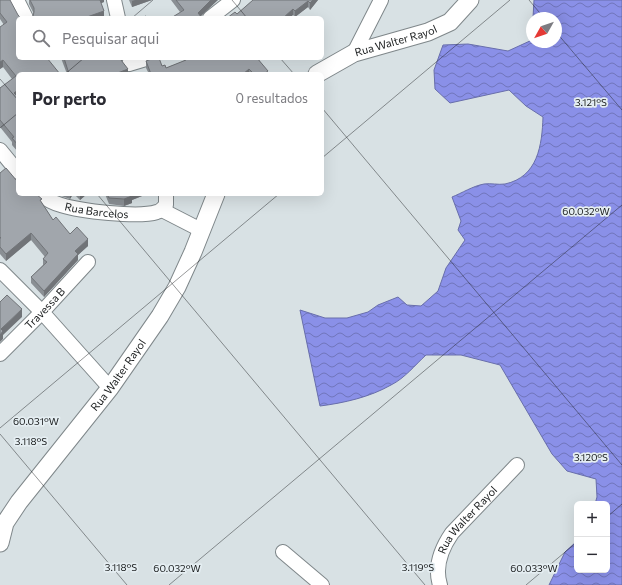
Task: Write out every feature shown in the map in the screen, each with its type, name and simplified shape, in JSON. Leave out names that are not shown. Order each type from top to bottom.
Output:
[{"type":"street","points":[[17,0],[25,16]]},
{"type":"street","points":[[114,0],[118,16]]},
{"type":"street","points":[[213,16],[233,0]]},
{"type":"street","points":[[354,53],[381,0]]},
{"type":"street","name":"Rua Walter Rayol","points":[[321,72],[354,53],[428,32],[450,22],[470,0]]},
{"type":"street","points":[[130,65],[144,60]]},
{"type":"street","points":[[0,150],[16,170]]},
{"type":"street","name":"Rua Barcelos","points":[[42,196],[62,206],[86,210],[127,214],[159,212]]},
{"type":"street","points":[[166,196],[166,205],[159,212],[201,230]]},
{"type":"street","name":"Rua Walter Rayol","points":[[0,543],[5,523],[19,502],[110,388],[160,316],[177,287],[193,252],[215,196]]},
{"type":"street","name":"Travessa B","points":[[0,354],[42,312],[88,262]]},
{"type":"street","points":[[0,270],[42,312],[85,362],[110,388]]},
{"type":"street","name":"Rua Walter Rayol","points":[[440,585],[438,565],[440,554],[445,543],[452,533],[517,465]]},
{"type":"street","points":[[283,552],[322,585]]},
{"type":"water","points":[[534,0],[622,0],[622,585],[549,585],[565,552],[574,544],[574,573],[610,573],[610,501],[596,501],[596,479],[567,471],[552,454],[500,365],[461,355],[426,355],[401,379],[383,389],[357,399],[320,406],[300,310],[325,318],[347,318],[368,312],[378,305],[398,297],[407,305],[421,306],[438,291],[446,268],[465,240],[458,230],[461,221],[452,197],[480,185],[505,184],[525,175],[536,158],[539,149],[543,117],[526,106],[509,90],[450,103],[435,89],[434,70],[443,45],[468,44],[508,51],[526,43],[526,48],[562,48],[562,12],[533,12]]},
{"type":"building","points":[[0,0],[10,0],[19,16],[16,16],[16,60],[49,60],[58,72],[16,72],[16,76],[3,60],[0,62],[0,27],[7,22],[0,13]]},
{"type":"building","points":[[30,0],[100,0],[104,11],[90,16],[33,16],[34,8]]},
{"type":"building","points":[[176,0],[211,0],[198,13],[200,16],[174,16],[184,10]]},
{"type":"building","points":[[253,0],[313,0],[310,3],[308,1],[295,11],[293,9],[285,16],[230,16],[235,12],[237,14]]},
{"type":"building","points":[[65,60],[121,60],[128,69],[120,72],[68,72]]},
{"type":"building","points":[[160,60],[162,66],[165,65],[166,68],[186,60],[259,60],[268,71],[252,72],[249,69],[245,72],[150,72],[146,61]]},
{"type":"building","points":[[16,76],[16,92],[14,93],[16,95],[16,143],[12,138],[14,137],[0,120],[0,88]]},
{"type":"building","points":[[6,168],[16,180],[16,196],[38,196],[42,199],[40,200],[53,220],[56,217],[70,234],[77,227],[88,239],[75,251],[78,254],[44,291],[31,277],[47,262],[43,259],[48,253],[31,233],[6,254],[0,247],[0,173]]},
{"type":"building","points":[[108,196],[132,196],[124,199],[109,198]]},
{"type":"building","points":[[7,295],[22,309],[1,329],[3,331],[0,335],[0,302]]}]
